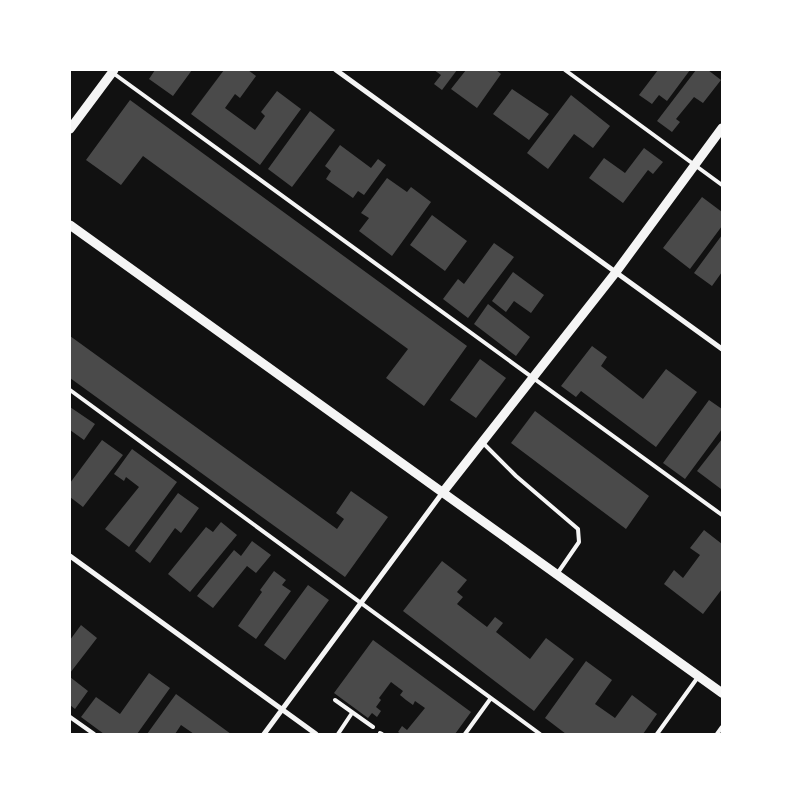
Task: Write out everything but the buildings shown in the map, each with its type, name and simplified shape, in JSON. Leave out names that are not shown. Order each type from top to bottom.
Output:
[{"type":"street","points":[[336,70],[722,349]]},
{"type":"street","points":[[70,129],[112,71]]},
{"type":"street","points":[[264,734],[443,492],[616,272],[722,128]]},
{"type":"street","points":[[70,225],[722,693]]},
{"type":"street","points":[[70,556],[316,734]]},
{"type":"lane","points":[[565,70],[722,185]]},
{"type":"lane","points":[[112,71],[722,515]]},
{"type":"lane","points":[[70,390],[540,734]]},
{"type":"lane","points":[[482,442],[516,476],[578,529],[579,542],[557,574]]},
{"type":"lane","points":[[657,734],[698,676]]},
{"type":"lane","points":[[465,734],[491,698]]},
{"type":"lane","points":[[335,700],[372,727]]},
{"type":"lane","points":[[338,734],[352,713]]},
{"type":"lane","points":[[70,717],[94,734]]},
{"type":"lane","points":[[717,734],[722,727]]}]
